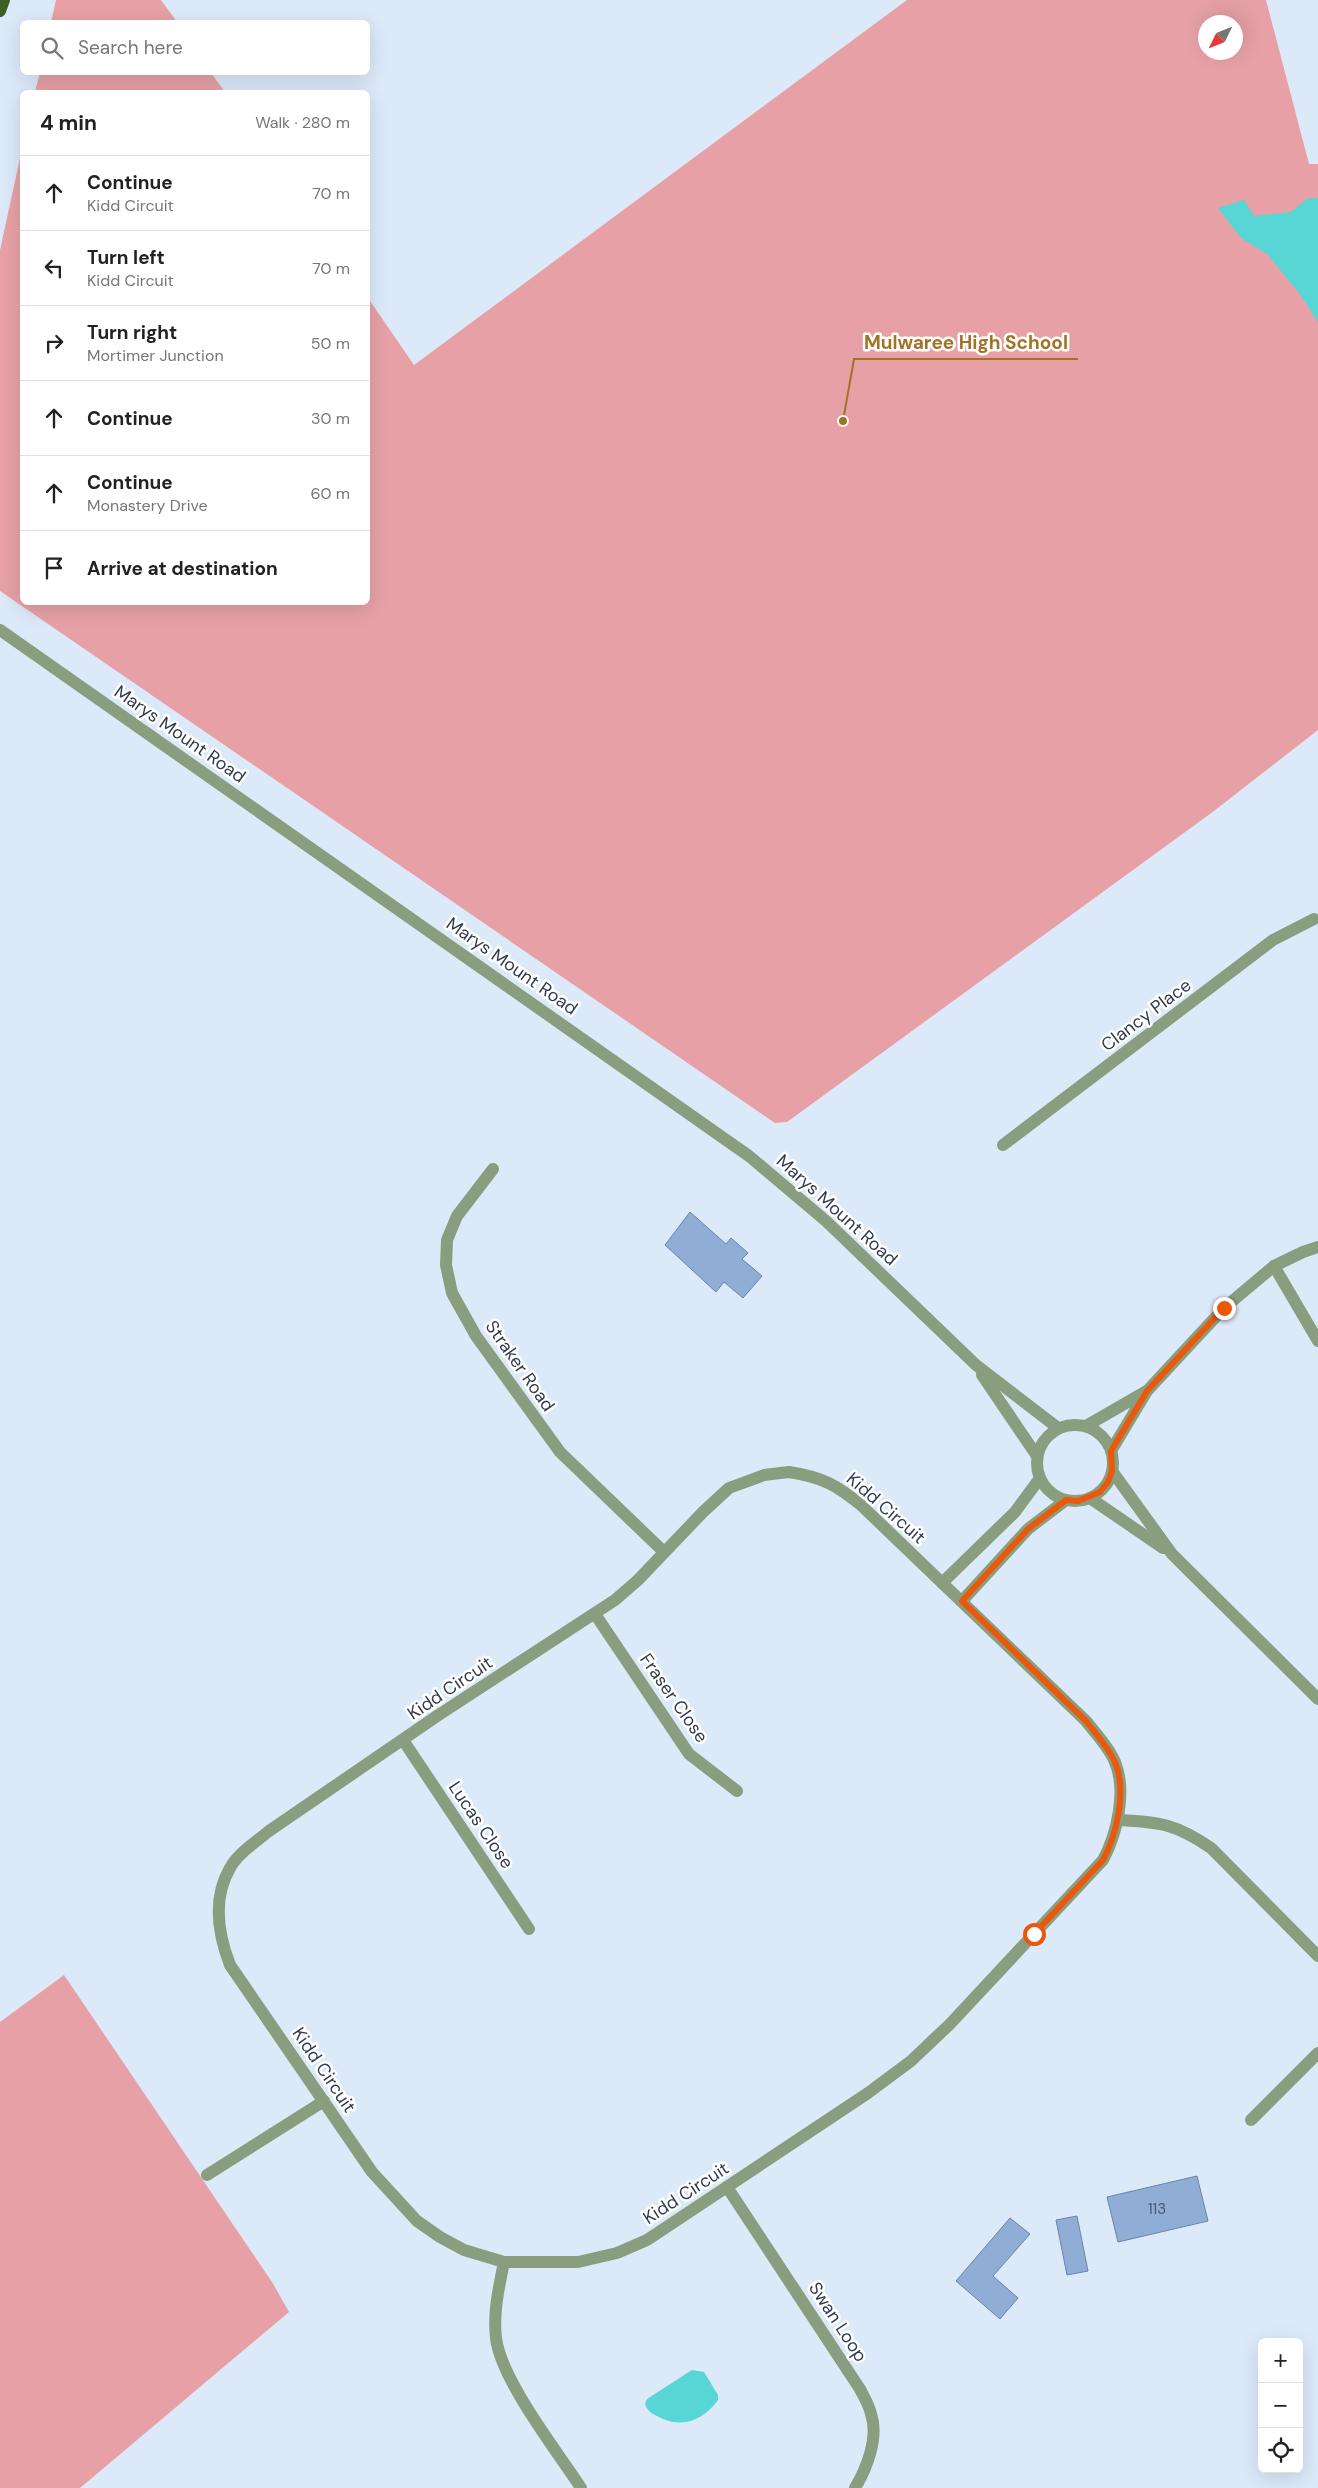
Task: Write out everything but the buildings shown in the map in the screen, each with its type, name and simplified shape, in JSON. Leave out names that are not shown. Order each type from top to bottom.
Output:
[{"type":"street","name":"Marys Mount Road","points":[[0,630],[749,1156],[826,1221],[976,1365],[1058,1428]]},
{"type":"street","name":"Clancy Place","points":[[1003,1145],[1273,940],[1317,920]]},
{"type":"street","name":"Straker Road","points":[[493,1169],[457,1216],[447,1240],[446,1265],[452,1293],[476,1336],[560,1452],[664,1552]]},
{"type":"street","points":[[1111,1451],[1147,1391],[1224,1308],[1274,1266],[1302,1252],[1318,1247]]},
{"type":"street","points":[[1274,1266],[1318,1341]]},
{"type":"street","name":"Marys Mount Road","points":[[976,1365],[1037,1456]]},
{"type":"street","points":[[1086,1426],[1147,1391]]},
{"type":"street","points":[[1067,1425],[1086,1426],[1106,1440],[1111,1451],[1112,1471],[1108,1482],[1100,1492],[1090,1498],[1078,1501],[1066,1500],[1050,1492],[1040,1478],[1036,1467],[1041,1444],[1048,1435],[1058,1428],[1067,1425]]},
{"type":"street","points":[[1112,1471],[1172,1554],[1318,1699]]},
{"type":"street","name":"Kidd Circuit","points":[[789,1472],[826,1480],[842,1489],[942,1583],[1086,1721],[1102,1741],[1115,1763],[1119,1782],[1119,1820],[1103,1860],[950,2024],[911,2061],[868,2093],[647,2240],[617,2253],[578,2262],[504,2262],[464,2250],[417,2221],[372,2172],[230,1964],[222,1944],[218,1923],[223,1887],[230,1867],[247,1849],[269,1831],[594,1614],[638,1580],[703,1512],[729,1488],[764,1474],[789,1472]]},
{"type":"street","points":[[942,1583],[1015,1512],[1040,1478]]},
{"type":"street","points":[[1090,1498],[1172,1554]]},
{"type":"street","points":[[962,1601],[1028,1529],[1066,1500]]},
{"type":"street","name":"Fraser Close","points":[[594,1614],[690,1754],[737,1791]]},
{"type":"street","name":"Lucas Close","points":[[403,1740],[530,1928]]},
{"type":"street","points":[[1119,1820],[1163,1823],[1193,1836],[1212,1848],[1318,1956]]},
{"type":"street","points":[[1250,2120],[1318,2053]]},
{"type":"street","points":[[207,2174],[324,2101]]},
{"type":"street","name":"Swan Loop","points":[[727,2187],[860,2388],[872,2415],[872,2441],[863,2474],[855,2488]]},
{"type":"street","points":[[504,2262],[495,2319],[496,2340],[503,2364],[513,2384],[581,2488]]},
{"type":"shaded area","points":[[56,0],[161,0],[176,20],[51,20]]},
{"type":"shaded area","points":[[907,0],[1266,0],[1309,164],[1318,164],[1318,730],[1214,811],[787,1122],[775,1123],[20,605],[370,605],[370,301],[414,365]]},
{"type":"shaded area","points":[[39,75],[212,75],[224,90],[36,90]]},
{"type":"shaded area","points":[[20,158],[20,605],[0,591],[0,250]]},
{"type":"shaded area","points":[[1308,198],[1318,198],[1318,322],[1299,293],[1267,254],[1241,238],[1218,208],[1244,200],[1254,216],[1291,212]]},
{"type":"shaded area","points":[[64,1975],[272,2282],[289,2312],[80,2488],[0,2488],[0,2022]]},
{"type":"shaded area","points":[[692,2370],[704,2372],[718,2395],[718,2400],[713,2407],[700,2417],[686,2422],[671,2422],[648,2410],[645,2404],[647,2399]]},
{"type":"place","name":"Mulwaree High School","points":[[843,421]]},
{"type":"route","points":[[1034,1934],[1103,1860],[1109,1850],[1119,1820],[1119,1782],[1115,1763],[1102,1741],[1086,1721],[962,1601],[1028,1529],[1066,1500],[1078,1501],[1090,1498],[1100,1492],[1108,1482],[1112,1471],[1111,1451],[1147,1391],[1224,1308]]}]
